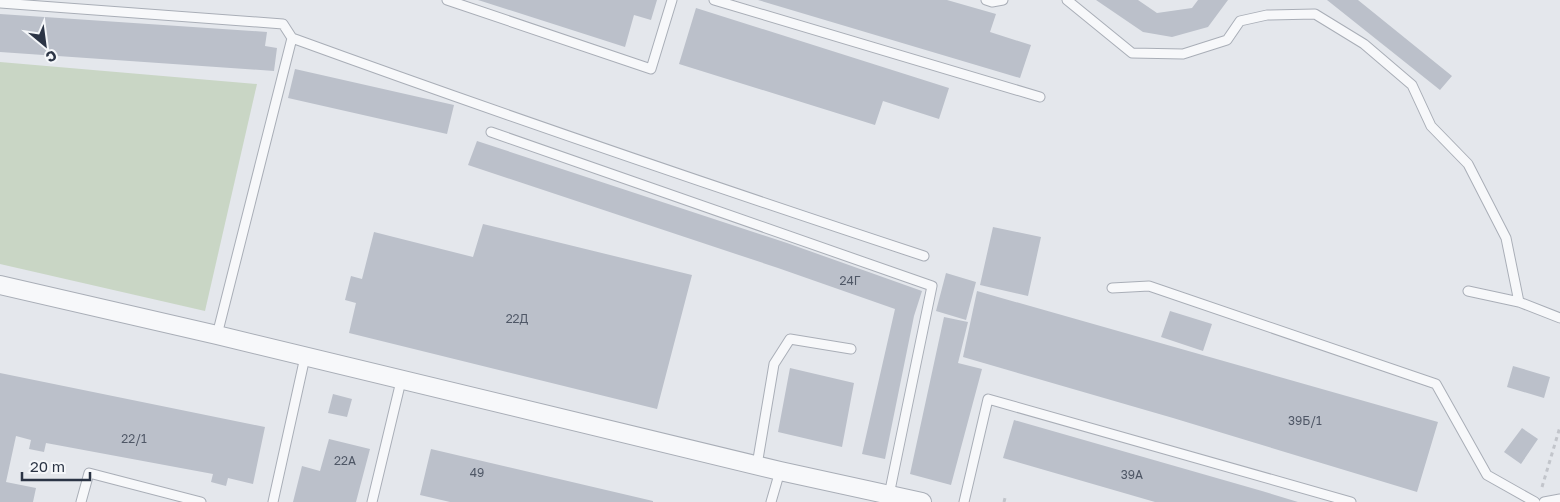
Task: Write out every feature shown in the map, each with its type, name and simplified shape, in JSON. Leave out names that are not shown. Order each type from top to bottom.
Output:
[{"type":"street","points":[[0,285],[217,335],[401,381],[780,471],[922,502]]},
{"type":"lane","points":[[447,0],[652,69],[672,0]]},
{"type":"lane","points":[[714,0],[1040,97]]},
{"type":"lane","points":[[986,0],[992,2],[1004,0]]},
{"type":"lane","points":[[1067,0],[1132,53],[1183,54],[1226,40],[1240,21],[1267,15],[1315,14],[1364,44],[1412,85],[1431,126],[1468,164],[1506,238],[1519,302]]},
{"type":"lane","points":[[0,3],[283,24],[292,38],[443,93],[629,158],[924,256]]},
{"type":"lane","points":[[217,335],[292,38]]},
{"type":"lane","points":[[491,132],[932,286],[889,495]]},
{"type":"lane","points":[[1112,288],[1149,286],[1436,384],[1487,475],[1535,502]]},
{"type":"lane","points":[[1468,291],[1519,302],[1560,318]]},
{"type":"lane","points":[[757,465],[774,364],[790,339],[851,349]]},
{"type":"lane","points":[[273,502],[305,357]]},
{"type":"lane","points":[[372,502],[401,381]]},
{"type":"lane","points":[[964,502],[988,399],[1351,502]]},
{"type":"lane","points":[[771,502],[780,471]]},
{"type":"lane","points":[[81,502],[89,473],[201,502]]},
{"type":"lane","points":[[1544,502],[1560,501]]},
{"type":"path","points":[[1540,493],[1560,426]]},
{"type":"green space","points":[[0,62],[257,84],[205,311],[0,264]]},
{"type":"building","points":[[478,0],[657,0],[651,20],[634,15],[625,47]]},
{"type":"building","points":[[758,0],[947,0],[996,14],[990,32],[1031,45],[1020,78]]},
{"type":"building","points":[[1096,0],[1138,0],[1157,13],[1192,8],[1198,0],[1228,0],[1208,27],[1172,37],[1143,32]]},
{"type":"building","points":[[1327,0],[1358,0],[1452,76],[1440,90]]},
{"type":"building","points":[[696,8],[949,88],[939,119],[883,101],[875,125],[679,64]]},
{"type":"building","points":[[0,14],[267,32],[265,46],[277,48],[274,71],[0,52]]},
{"type":"building","points":[[295,69],[454,105],[447,134],[288,98]]},
{"type":"building","points":[[477,141],[787,243],[922,291],[914,316],[885,459],[862,454],[895,309],[468,165]]},
{"type":"building","points":[[483,224],[692,275],[657,409],[349,333],[356,303],[345,300],[351,276],[362,279],[374,232],[473,257]]},
{"type":"building","points":[[993,227],[1041,237],[1028,296],[980,285]]},
{"type":"building","points":[[946,273],[976,282],[966,320],[936,311]]},
{"type":"building","points":[[977,291],[1438,422],[1417,492],[963,357]]},
{"type":"building","points":[[1170,311],[1212,324],[1203,351],[1161,337]]},
{"type":"building","points":[[944,317],[968,322],[958,363],[982,369],[951,485],[910,474]]},
{"type":"building","points":[[1513,366],[1550,377],[1544,398],[1507,387]]},
{"type":"building","points":[[790,368],[854,383],[842,447],[778,432]]},
{"type":"building","points":[[0,373],[265,427],[253,484],[228,478],[226,486],[211,482],[213,474],[46,443],[44,452],[29,449],[31,440],[16,436],[6,482],[36,488],[33,502],[0,502]]},
{"type":"building","points":[[333,394],[352,399],[347,417],[328,413]]},
{"type":"building","points":[[1014,420],[1298,502],[1155,502],[1003,458]]},
{"type":"building","points":[[1522,428],[1538,439],[1521,464],[1504,452]]},
{"type":"building","points":[[329,439],[370,449],[356,502],[293,502],[302,466],[320,471]]},
{"type":"building","points":[[431,449],[653,502],[450,502],[420,495]]}]
